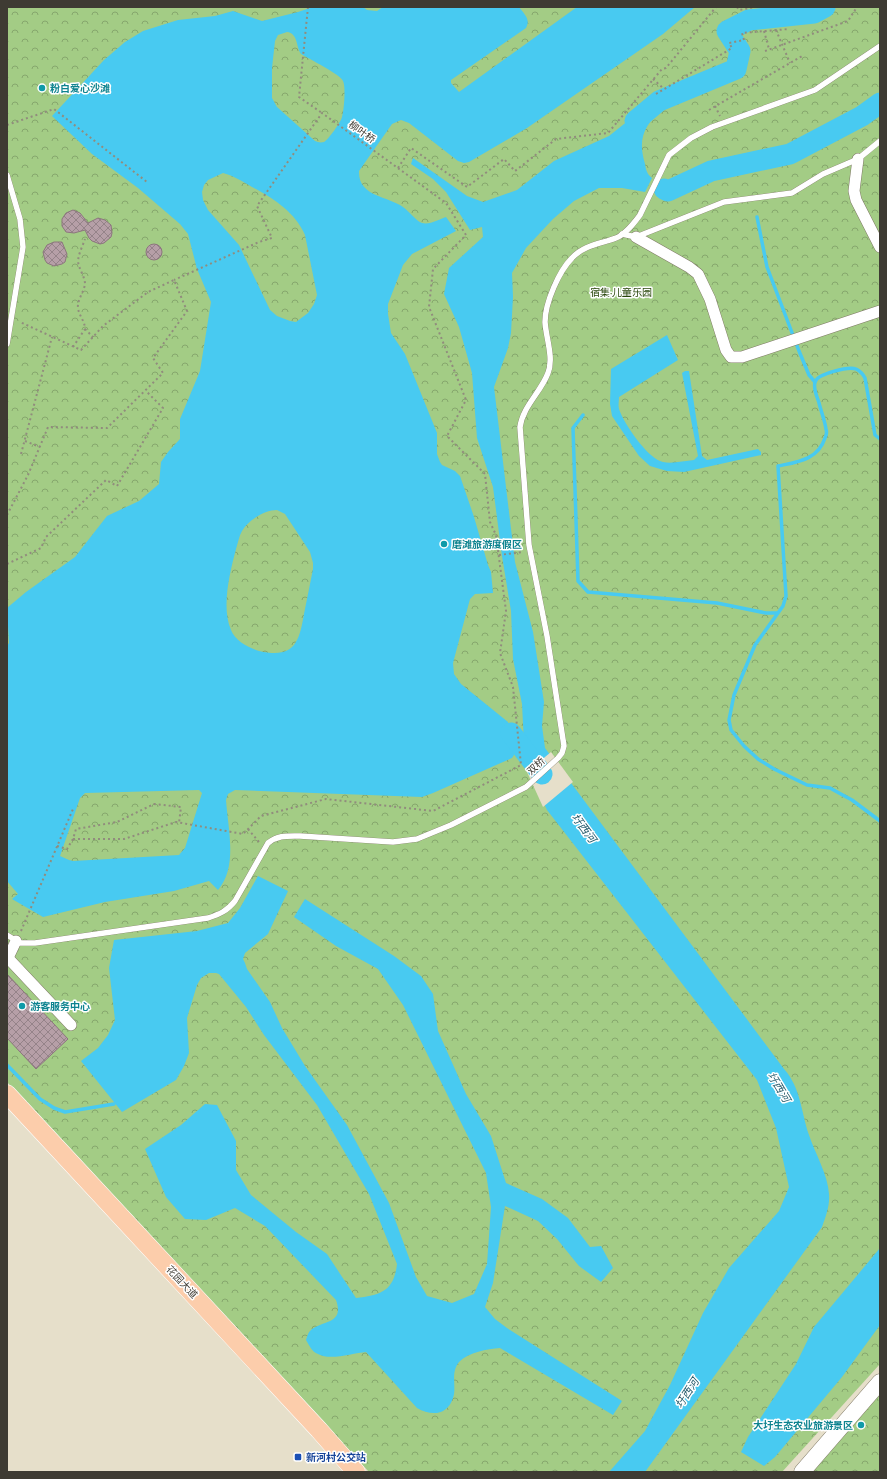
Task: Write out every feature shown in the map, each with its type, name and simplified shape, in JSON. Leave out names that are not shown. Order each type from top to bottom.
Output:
[{"type":"main road","name":"花园大道","points":[[7,1094],[356,1472]]},
{"type":"main road","name":"花园大道","points":[[7,1106],[348,1472]]},
{"type":"street","points":[[858,159],[854,192],[856,200],[880,247]]},
{"type":"street","points":[[636,237],[689,267],[698,274],[710,299],[726,350],[731,357],[742,357],[880,311]]},
{"type":"street","points":[[12,938],[7,958],[71,1025]]},
{"type":"street","points":[[802,1472],[880,1382]]},
{"type":"lane","points":[[530,551],[520,427],[522,416],[548,373],[550,358],[545,321],[547,308],[564,267],[573,257],[585,248],[617,238],[635,222],[672,151],[691,138],[712,127],[815,90],[880,46]]},
{"type":"lane","points":[[622,234],[636,237],[724,202],[792,193],[823,174],[858,159],[880,141]]},
{"type":"lane","points":[[7,175],[20,219],[23,247],[7,344]]},
{"type":"lane","name":"双桥","points":[[264,850],[272,840],[285,836],[393,842],[417,839],[451,825],[526,787],[558,758],[562,753],[564,746],[547,636],[530,551]]},
{"type":"lane","points":[[12,938],[26,944],[35,943],[208,918],[220,914],[235,902],[264,850]]},
{"type":"path","name":"柳叶桥","points":[[308,7],[299,97],[446,203],[466,235],[433,269],[429,307],[466,400],[447,436],[485,474],[490,522],[496,535],[498,555]]},
{"type":"path","points":[[398,168],[411,148],[467,187],[504,159],[515,171],[556,139],[608,133],[662,69],[666,68],[716,7]]},
{"type":"path","points":[[737,7],[739,10],[755,7]]},
{"type":"path","points":[[765,51],[848,21],[857,7]]},
{"type":"path","points":[[656,94],[732,48],[729,43],[744,40],[742,33],[789,29]]},
{"type":"path","points":[[776,30],[790,63]]},
{"type":"path","points":[[764,31],[769,50]]},
{"type":"path","points":[[709,110],[802,56]]},
{"type":"path","points":[[654,79],[664,89]]},
{"type":"path","points":[[7,125],[54,109],[147,182]]},
{"type":"path","points":[[11,318],[81,350],[103,326],[148,292],[259,242],[272,238],[257,206],[310,128],[322,113]]},
{"type":"path","points":[[85,239],[78,260],[78,265],[85,281],[78,307],[85,329],[93,337]]},
{"type":"path","points":[[7,515],[28,475],[48,427],[107,428],[164,373],[153,358],[186,310],[174,280]]},
{"type":"path","points":[[73,346],[85,329]]},
{"type":"path","points":[[21,454],[52,337]]},
{"type":"path","points":[[7,564],[41,548],[46,537],[106,480],[117,486],[163,408],[146,390]]},
{"type":"path","points":[[25,441],[40,446]]},
{"type":"path","points":[[72,839],[124,838],[176,822],[243,834],[261,816],[326,799],[434,811],[520,765],[513,687],[500,653],[506,611],[498,555],[530,551]]},
{"type":"path","points":[[57,846],[66,849],[76,829],[117,822],[154,804],[181,807],[179,823]]},
{"type":"path","points":[[12,938],[57,846],[73,809]]},
{"type":"path","points":[[248,829],[264,850]]},
{"type":"green space","name":"磨滩旅游度假区","points":[[7,7],[880,7],[880,1364],[782,1472],[369,1472],[7,1082]]},
{"type":"green space","name":"大圩生态农业旅游景区","points":[[880,1382],[880,1472],[802,1472]]},
{"type":"water","points":[[313,7],[363,7],[367,10],[377,11],[383,7],[519,7],[525,14],[528,22],[526,28],[451,80],[451,83],[459,92],[577,7],[695,7],[663,34],[527,128],[469,162],[464,163],[458,161],[409,123],[401,120],[392,124],[359,171],[360,180],[363,186],[375,195],[397,203],[422,223],[432,223],[446,217],[456,231],[412,254],[403,265],[388,304],[388,314],[391,333],[405,354],[437,433],[437,454],[440,462],[442,465],[455,471],[460,476],[491,572],[493,593],[475,594],[470,599],[453,663],[454,674],[461,684],[508,722],[514,755],[512,758],[422,797],[235,790],[228,794],[226,800],[230,835],[230,859],[224,881],[218,890],[209,881],[174,891],[105,902],[43,917],[12,899],[18,894],[7,881],[7,646],[9,643],[7,608],[26,592],[75,557],[107,516],[139,501],[159,484],[161,462],[180,439],[180,419],[200,371],[211,302],[197,269],[188,234],[180,224],[138,188],[92,154],[52,116],[104,60],[125,42],[143,31],[178,20],[215,16],[233,11],[262,21]],"holes":[[[287,32],[291,33],[295,38],[301,54],[331,71],[343,81],[345,93],[342,117],[334,131],[324,142],[315,141],[277,107],[272,98],[272,68],[275,41],[278,35]],[[223,173],[238,179],[283,206],[301,227],[305,235],[317,295],[314,304],[308,313],[296,322],[277,316],[270,310],[239,245],[208,210],[203,200],[202,192],[204,185],[208,180]],[[272,510],[277,510],[285,514],[310,552],[313,563],[300,633],[293,646],[280,653],[259,651],[243,644],[236,638],[231,630],[227,611],[231,568],[241,533],[248,523],[262,514]],[[199,790],[202,793],[185,848],[179,855],[73,861],[60,856],[80,798],[85,793]]]},
{"type":"water","points":[[654,100],[663,107],[647,126],[642,139],[646,168],[652,178],[645,192],[622,188],[599,188],[574,201],[553,219],[526,248],[512,273],[513,297],[511,333],[508,348],[494,387],[515,562],[533,632],[544,702],[542,726],[545,748],[790,1076],[800,1100],[809,1135],[826,1179],[829,1202],[822,1227],[645,1472],[609,1472],[645,1431],[670,1385],[703,1313],[729,1268],[779,1211],[789,1187],[776,1128],[757,1080],[547,810],[525,763],[522,704],[513,659],[511,611],[493,487],[477,438],[472,373],[459,327],[444,294],[449,268],[483,237],[482,227],[470,230],[446,192],[433,179],[411,164],[413,158],[467,196],[483,202],[517,190],[554,161],[609,136]]},
{"type":"water","points":[[667,335],[678,360],[619,397],[619,408],[631,432],[637,440],[650,455],[663,462],[674,463],[694,460],[698,456],[682,373],[689,371],[702,456],[707,460],[758,449],[761,452],[761,455],[684,472],[667,471],[650,466],[639,456],[612,416],[610,404],[611,369]]},
{"type":"water","points":[[258,876],[288,891],[268,934],[245,953],[243,959],[247,969],[270,1002],[282,1028],[305,1066],[347,1125],[389,1203],[416,1277],[427,1296],[452,1303],[474,1294],[487,1264],[491,1207],[486,1173],[403,1005],[378,969],[336,946],[294,917],[305,899],[394,956],[421,976],[433,994],[438,1031],[466,1094],[491,1136],[506,1183],[542,1199],[568,1218],[590,1247],[601,1246],[613,1268],[601,1282],[579,1266],[557,1239],[538,1221],[505,1206],[493,1283],[485,1307],[495,1319],[507,1328],[622,1401],[613,1415],[500,1348],[478,1352],[459,1362],[456,1366],[454,1375],[453,1398],[447,1408],[438,1413],[422,1411],[417,1408],[366,1352],[329,1357],[318,1354],[312,1350],[306,1340],[308,1334],[315,1328],[335,1318],[338,1308],[336,1300],[265,1226],[235,1208],[206,1220],[185,1219],[166,1197],[145,1149],[181,1125],[205,1104],[217,1105],[236,1141],[236,1170],[251,1195],[296,1232],[327,1254],[356,1298],[379,1293],[385,1290],[393,1280],[397,1264],[369,1194],[317,1105],[264,1035],[246,1007],[219,974],[209,973],[201,978],[197,985],[187,1018],[189,1053],[176,1080],[122,1112],[81,1061],[98,1048],[108,1035],[115,1020],[109,968],[114,940],[197,931],[228,923],[240,908]]},
{"type":"water","points":[[880,1248],[880,1325],[842,1377],[775,1457],[764,1466],[741,1452],[748,1437],[796,1364],[814,1327]]},
{"type":"pier","points":[[551,752],[573,782],[543,807],[527,772]]},
{"type":"building","points":[[73,210],[80,213],[88,223],[98,218],[105,220],[111,225],[111,237],[104,243],[100,244],[92,241],[85,230],[74,233],[66,232],[62,226],[62,219],[66,213]]},
{"type":"building","points":[[54,242],[62,242],[67,254],[65,262],[54,266],[47,263],[43,252],[47,245]]},
{"type":"building","points":[[151,244],[157,244],[162,249],[160,258],[157,260],[151,260],[146,255],[146,249]]},
{"type":"building","name":"游客服务中心","points":[[7,974],[68,1039],[36,1069],[7,1038]]},
{"type":"waterway","points":[[635,121],[659,101],[736,69],[740,51],[727,31],[749,20],[814,13],[825,7]]},
{"type":"waterway","points":[[664,189],[668,191],[711,171],[790,154],[862,116],[880,103]]},
{"type":"waterway","points":[[757,217],[767,267],[809,375],[815,382]]},
{"type":"waterway","points":[[880,439],[875,435],[865,378],[861,373],[852,368],[834,371],[817,379],[815,382],[815,390],[826,431],[826,436],[822,445],[817,451],[806,459],[778,466],[786,596],[783,606],[755,645],[734,695],[729,720],[731,730],[744,746],[758,759],[774,769],[807,785],[830,788],[852,800],[880,821]]},
{"type":"waterway","points":[[583,415],[573,428],[578,581],[588,592],[717,603],[766,613],[777,613]]},
{"type":"waterway","name":"圩西河","points":[[511,733],[542,774]]},
{"type":"waterway","points":[[7,1065],[40,1099],[54,1108],[65,1112],[114,1104]]},
{"type":"place","name":"粉白爱心沙滩","points":[[42,88]]},
{"type":"place","name":"磨滩旅游度假区","points":[[444,544]]},
{"type":"place","name":"游客服务中心","points":[[22,1006]]},
{"type":"place","name":"大圩生态农业旅游景区","points":[[861,1425]]},
{"type":"place","name":"新河村公交站","points":[[298,1457]]},
{"type":"park label","name":"宿集·儿童乐园","points":[[621,292]]}]
